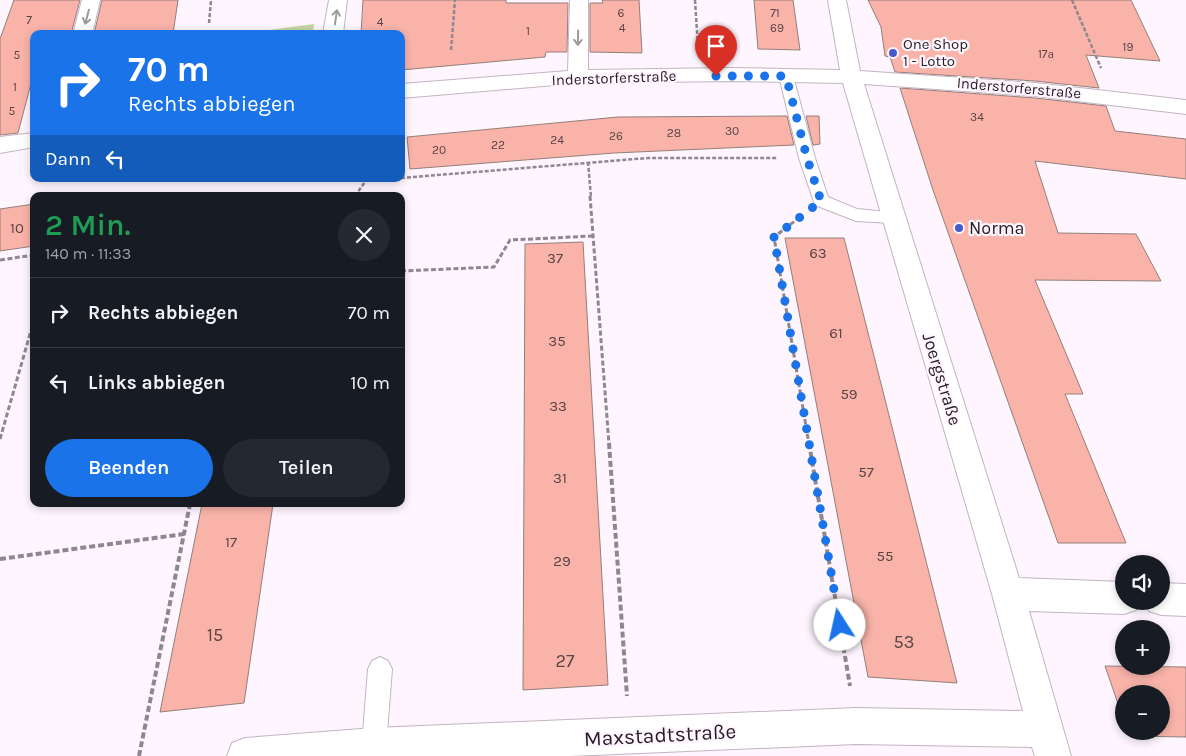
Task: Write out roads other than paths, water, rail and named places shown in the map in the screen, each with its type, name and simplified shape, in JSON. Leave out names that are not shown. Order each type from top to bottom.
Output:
[{"type":"street","points":[[83,30],[91,0]]},
{"type":"street","points":[[334,30],[338,0]]},
{"type":"street","points":[[578,77],[579,0]]},
{"type":"street","name":"Joergstraße","points":[[837,0],[851,76],[892,217],[1008,594],[1049,742]]},
{"type":"street","name":"Inderstorferstraße","points":[[405,92],[578,77],[851,76],[948,82],[1114,97],[1186,107]]},
{"type":"street","points":[[0,145],[30,141]]},
{"type":"street","points":[[1008,594],[1115,598]]},
{"type":"street","points":[[1170,599],[1186,600]]},
{"type":"street","name":"Maxstadtstraße","points":[[245,756],[374,746],[630,737],[856,726],[1049,742]]},
{"type":"lane","points":[[786,76],[807,158],[821,201],[856,215],[892,217]]},
{"type":"lane","points":[[374,746],[380,669]]},
{"type":"place","name":"One Shop 1 - Lotto","points":[[893,53]]},
{"type":"place","name":"Norma","points":[[959,228]]}]
